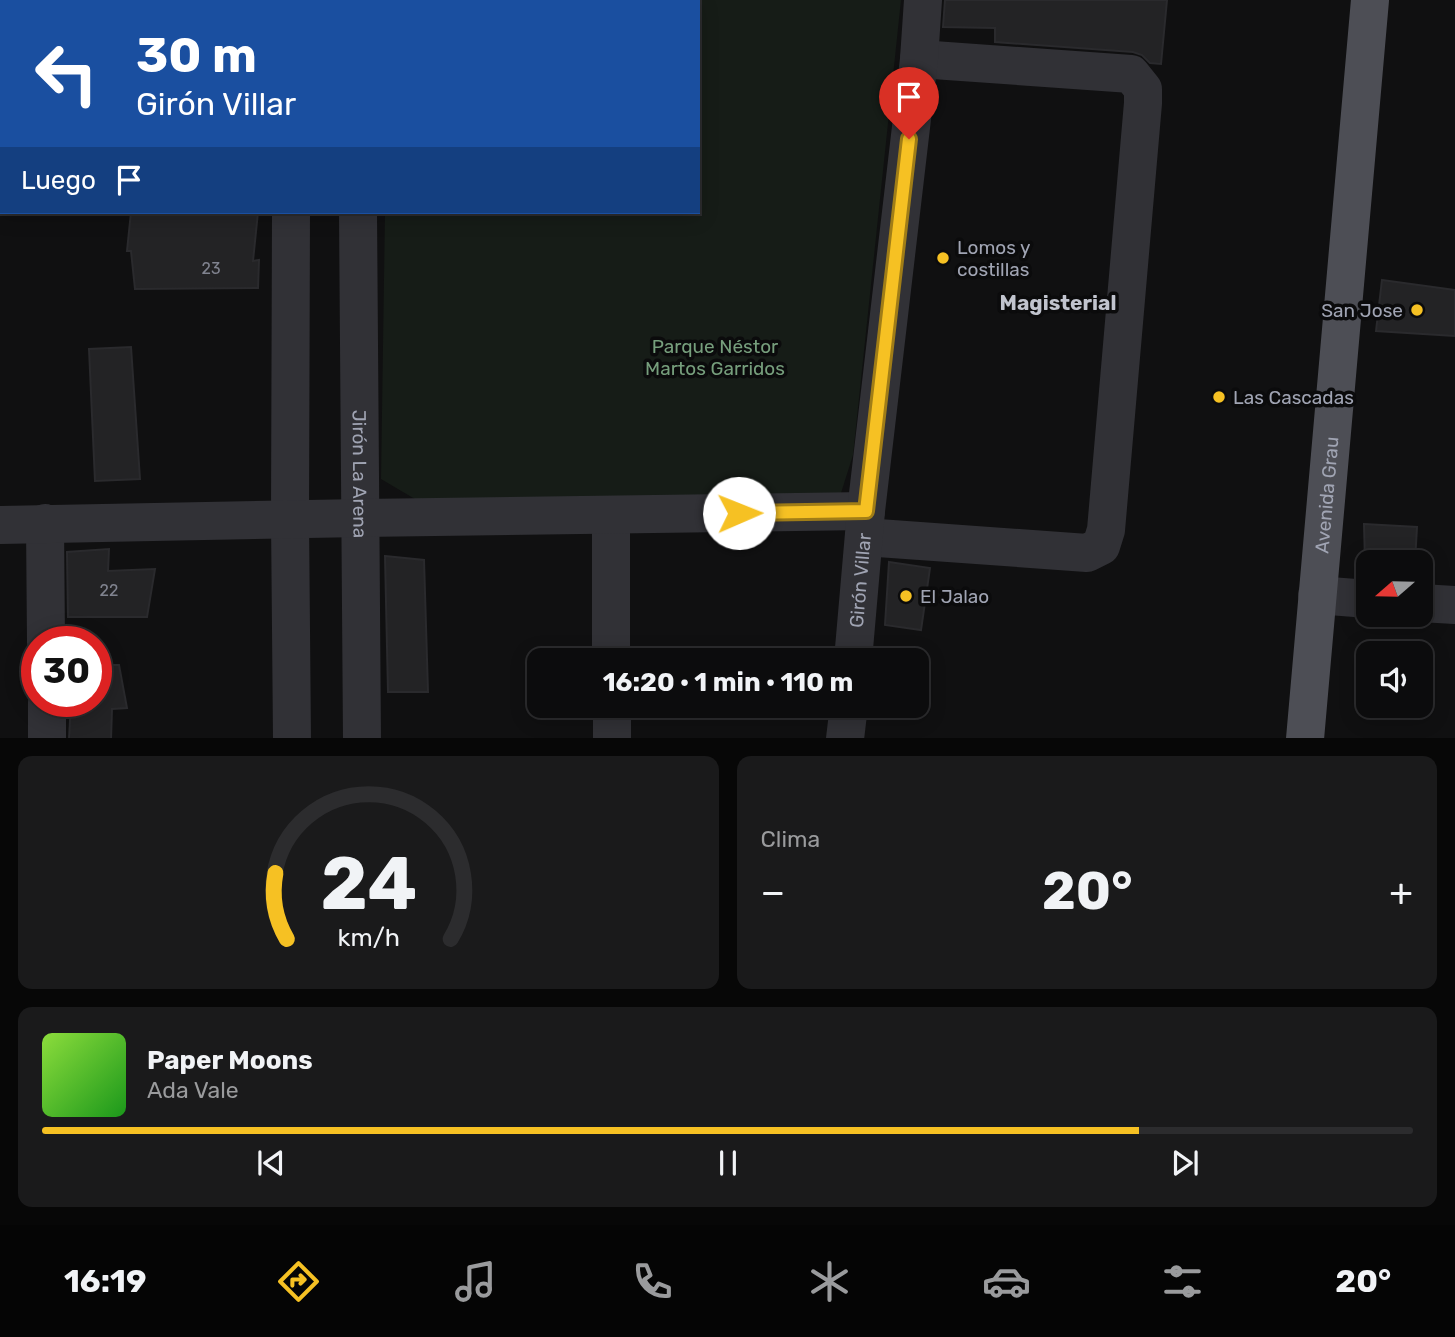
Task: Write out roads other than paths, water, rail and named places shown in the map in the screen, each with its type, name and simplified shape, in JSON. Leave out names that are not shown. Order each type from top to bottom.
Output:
[{"type":"main road","name":"Avenida Grau","points":[[1305,738],[1370,0]]},
{"type":"street","name":"Girón Villar","points":[[854,648],[865,524],[919,59],[923,0]]},
{"type":"street","points":[[0,525],[611,515],[865,524],[1087,553],[1101,546],[1106,530],[1143,89],[1131,74],[919,59]]},
{"type":"street","points":[[291,214],[292,738]]},
{"type":"street","name":"Jirón La Arena","points":[[358,214],[362,738]]},
{"type":"street","points":[[611,515],[611,648]]},
{"type":"street","points":[[45,523],[46,626]]},
{"type":"street","points":[[1317,595],[1356,598]]},
{"type":"street","points":[[1433,604],[1455,605]]},
{"type":"street","points":[[47,717],[47,738]]},
{"type":"street","points":[[612,718],[612,738]]},
{"type":"street","points":[[845,738],[847,718]]},
{"type":"place","name":"Lomos y costillas","points":[[943,258]]},
{"type":"place","name":"San Jose","points":[[1417,310]]},
{"type":"place","name":"Las Cascadas","points":[[1219,397]]},
{"type":"place","name":"El Jalao","points":[[906,596]]},
{"type":"district","name":"Magisterial","points":[[1058,303]]},
{"type":"park label","name":"Parque Néstor Martos Garridos","points":[[715,357]]}]
